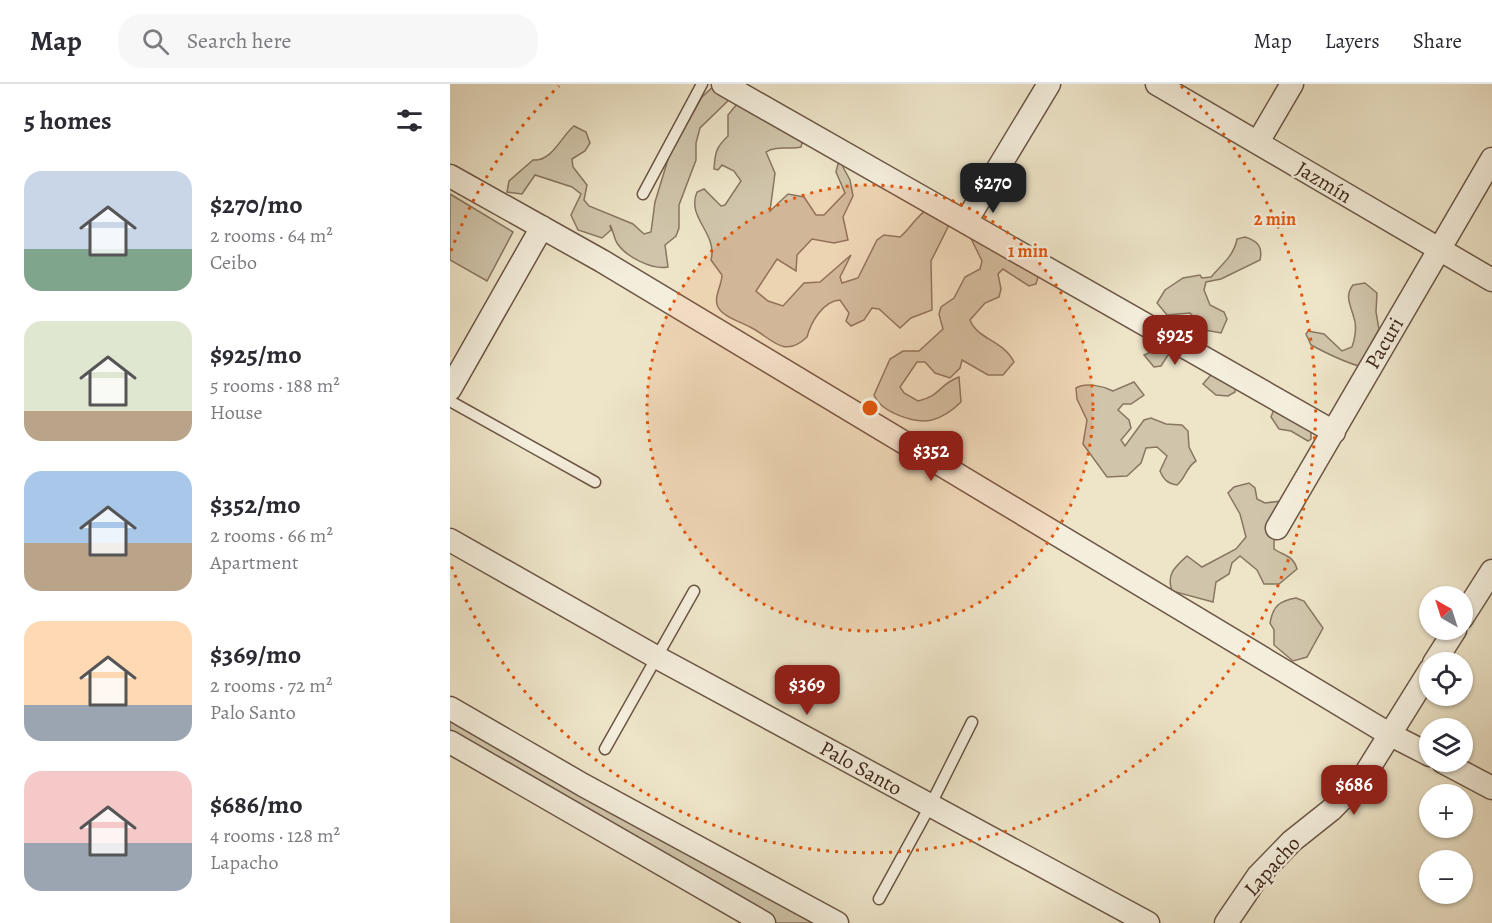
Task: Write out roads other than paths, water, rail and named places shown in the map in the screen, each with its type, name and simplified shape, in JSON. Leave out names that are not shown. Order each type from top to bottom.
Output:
[{"type":"street","points":[[723,84],[967,220],[1037,265],[1334,432]]},
{"type":"street","points":[[967,220],[1049,84]]},
{"type":"street","name":"Jazmín","points":[[1156,84],[1492,280]]},
{"type":"street","points":[[1258,142],[1292,84]]},
{"type":"street","name":"Pacuri","points":[[1277,528],[1492,159]]},
{"type":"street","points":[[450,176],[542,227],[1389,734],[1419,749]]},
{"type":"street","points":[[450,389],[542,227]]},
{"type":"street","name":"Palo Santo","points":[[450,540],[658,658],[1148,923]]},
{"type":"street","points":[[1473,601],[1492,571]]},
{"type":"street","name":"Lapacho","points":[[1226,923],[1258,876],[1292,841],[1331,810],[1364,776],[1419,687]]},
{"type":"street","points":[[450,708],[583,785],[837,923]]},
{"type":"street","points":[[450,742],[764,923]]},
{"type":"street","points":[[1462,772],[1492,788]]},
{"type":"lane","points":[[643,194],[702,84]]},
{"type":"lane","points":[[450,401],[595,482]]},
{"type":"lane","points":[[605,748],[694,591]]},
{"type":"lane","points":[[879,898],[930,806],[972,722]]}]
